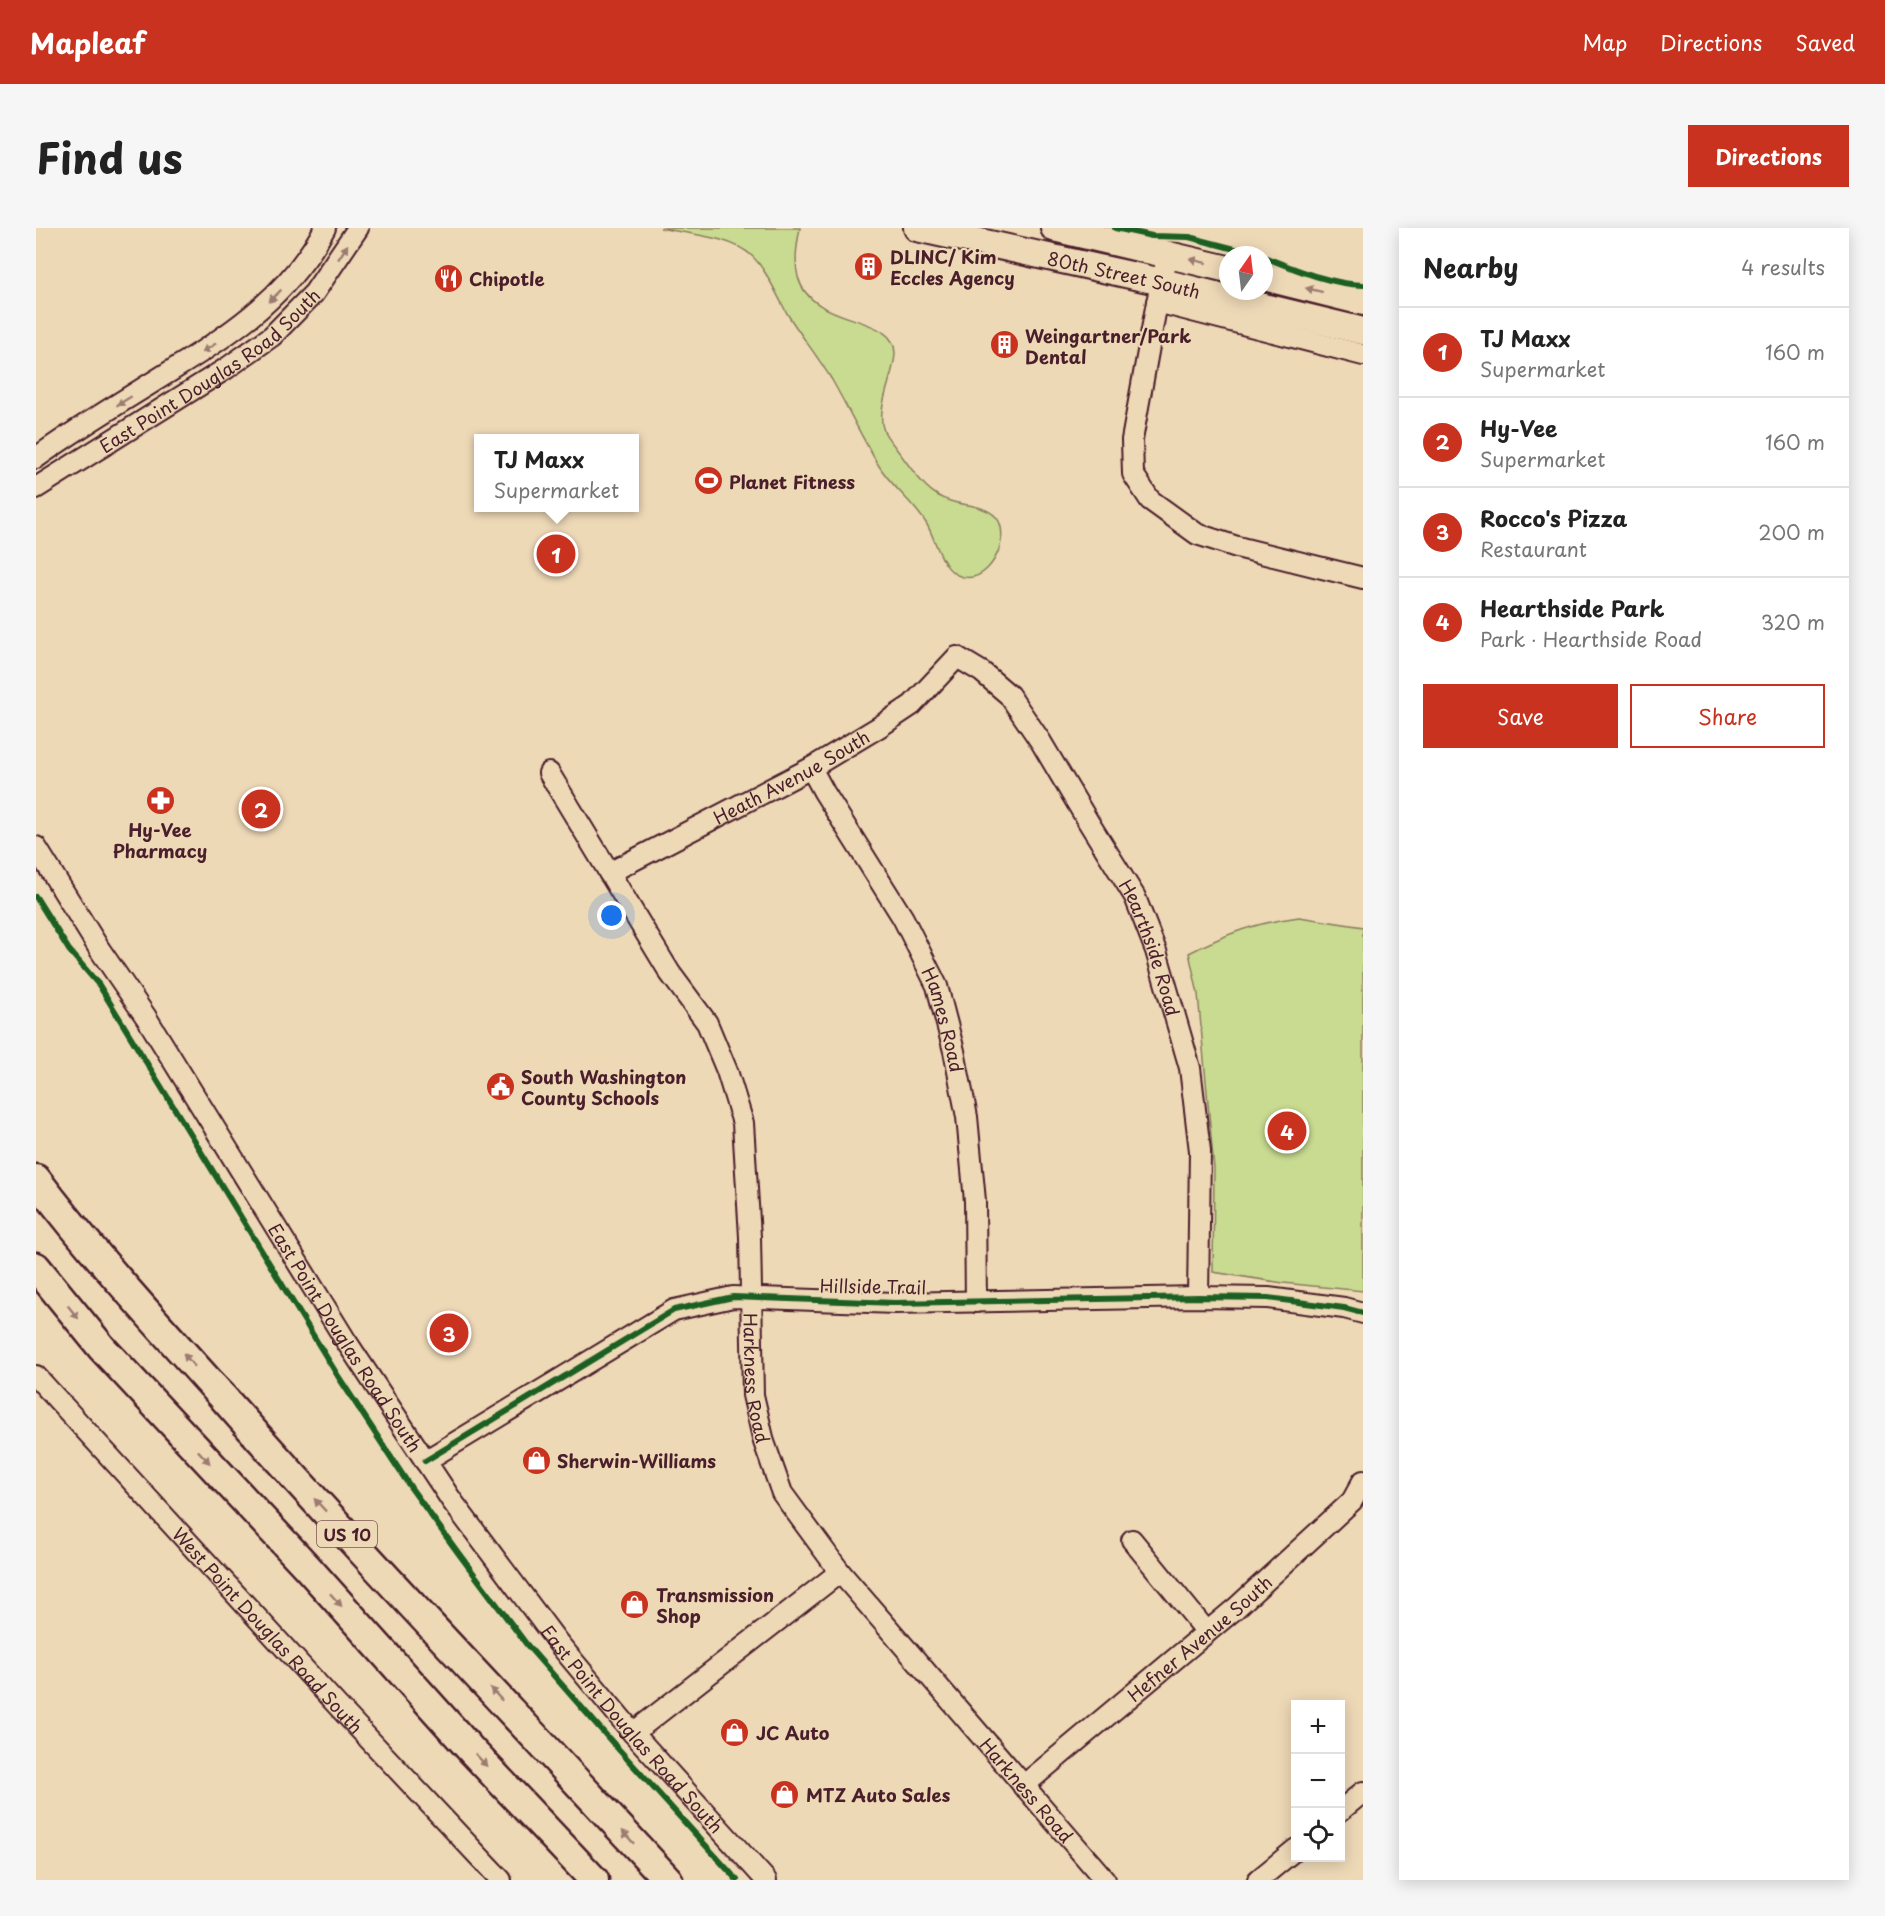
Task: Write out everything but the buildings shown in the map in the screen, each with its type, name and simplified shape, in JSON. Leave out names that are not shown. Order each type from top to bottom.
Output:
[{"type":"highway","name":"US 10","points":[[36,1179],[175,1344],[289,1472],[668,1880]]},
{"type":"highway","name":"US 10","points":[[36,1267],[102,1348],[307,1567],[472,1751],[594,1880]]},
{"type":"main road","name":"80th Street South","points":[[917,228],[1159,292],[1360,331]]},
{"type":"main road","name":"80th Street South","points":[[1054,228],[1219,267]]},
{"type":"main road","points":[[1273,280],[1363,303]]},
{"type":"street","name":"East Point Douglas Road South","points":[[36,458],[207,350],[243,324],[291,278],[325,228]]},
{"type":"street","name":"East Point Douglas Road South","points":[[36,488],[234,363],[272,336],[314,293],[358,228]]},
{"type":"street","points":[[1168,254],[1132,440],[1133,474],[1150,500],[1197,534],[1237,548],[1363,578]]},
{"type":"street","name":"80th Street South","points":[[1159,292],[1363,355]]},
{"type":"street","points":[[1360,331],[1363,303]]},
{"type":"street","name":"Heath Avenue South","points":[[609,873],[811,768],[912,705],[957,657]]},
{"type":"street","name":"Hearthside Road","points":[[957,657],[982,672],[1009,695],[1041,742],[1135,897],[1156,951],[1190,1068],[1200,1151],[1198,1297]]},
{"type":"street","name":"Hames Road","points":[[811,768],[903,918],[937,986],[954,1051],[967,1117],[975,1201],[976,1302]]},
{"type":"street","name":"Harkness Road","points":[[549,773],[670,973],[707,1023],[728,1071],[743,1123],[750,1237],[753,1395],[764,1442],[782,1493],[840,1572],[1105,1880]]},
{"type":"street","name":"East Point Douglas Road South","points":[[36,847],[100,950],[146,1017],[322,1303],[425,1461],[559,1644],[633,1733],[766,1880]]},
{"type":"street","name":"Hillside Trail","points":[[425,1461],[674,1310],[716,1300],[750,1297],[895,1303],[1198,1297],[1268,1298],[1344,1308],[1363,1313]]},
{"type":"street","name":"West Point Douglas Road South","points":[[36,1376],[321,1688],[501,1880]]},
{"type":"street","name":"Hefner Avenue South","points":[[1023,1786],[1207,1632],[1352,1501],[1363,1481]]},
{"type":"street","points":[[1132,1540],[1207,1632]]},
{"type":"street","points":[[633,1733],[840,1572]]},
{"type":"street","points":[[1344,1808],[1363,1792]]},
{"type":"street","points":[[1258,1880],[1291,1853]]},
{"type":"green space","points":[[660,228],[800,228],[796,265],[798,277],[806,293],[819,305],[882,331],[892,341],[895,354],[894,363],[882,413],[882,423],[887,436],[934,493],[950,501],[986,510],[996,517],[1000,524],[1001,542],[988,568],[973,577],[963,577],[948,567],[926,523],[879,466],[832,380],[788,315],[763,269],[752,256],[743,249],[721,240]]},
{"type":"green space","points":[[1299,917],[1363,927],[1363,1291],[1283,1283],[1213,1272],[1214,1169],[1198,994],[1189,953],[1242,930]]},
{"type":"cycle path","points":[[1115,228],[1152,236],[1189,237],[1224,246]]},
{"type":"cycle path","points":[[1273,260],[1325,279],[1363,285]]},
{"type":"cycle path","points":[[36,897],[69,950],[99,985],[338,1376],[411,1488],[527,1645],[737,1880]]},
{"type":"cycle path","points":[[425,1461],[674,1310],[733,1297],[895,1303],[1198,1297],[1268,1298],[1344,1308],[1363,1313]]},
{"type":"place","name":"DLINC/ Kim Eccles Agency","points":[[869,266]]},
{"type":"place","name":"Chipotle","points":[[448,278]]},
{"type":"place","name":"Weingartner/Park Dental","points":[[1004,345]]},
{"type":"place","name":"Planet Fitness","points":[[708,481]]},
{"type":"place","name":"TJ Maxx","points":[[556,554]]},
{"type":"place","name":"Hy-Vee Pharmacy","points":[[160,800]]},
{"type":"place","name":"Hy-Vee","points":[[261,809]]},
{"type":"place","name":"South Washington County Schools","points":[[500,1086]]},
{"type":"place","name":"Hearthside Park","points":[[1287,1131]]},
{"type":"place","name":"Rocco's Pizza","points":[[449,1333]]},
{"type":"place","name":"Sherwin-Williams","points":[[536,1460]]},
{"type":"place","name":"Transmission Shop","points":[[635,1604]]},
{"type":"place","name":"JC Auto","points":[[735,1732]]},
{"type":"place","name":"MTZ Auto Sales","points":[[785,1794]]}]
